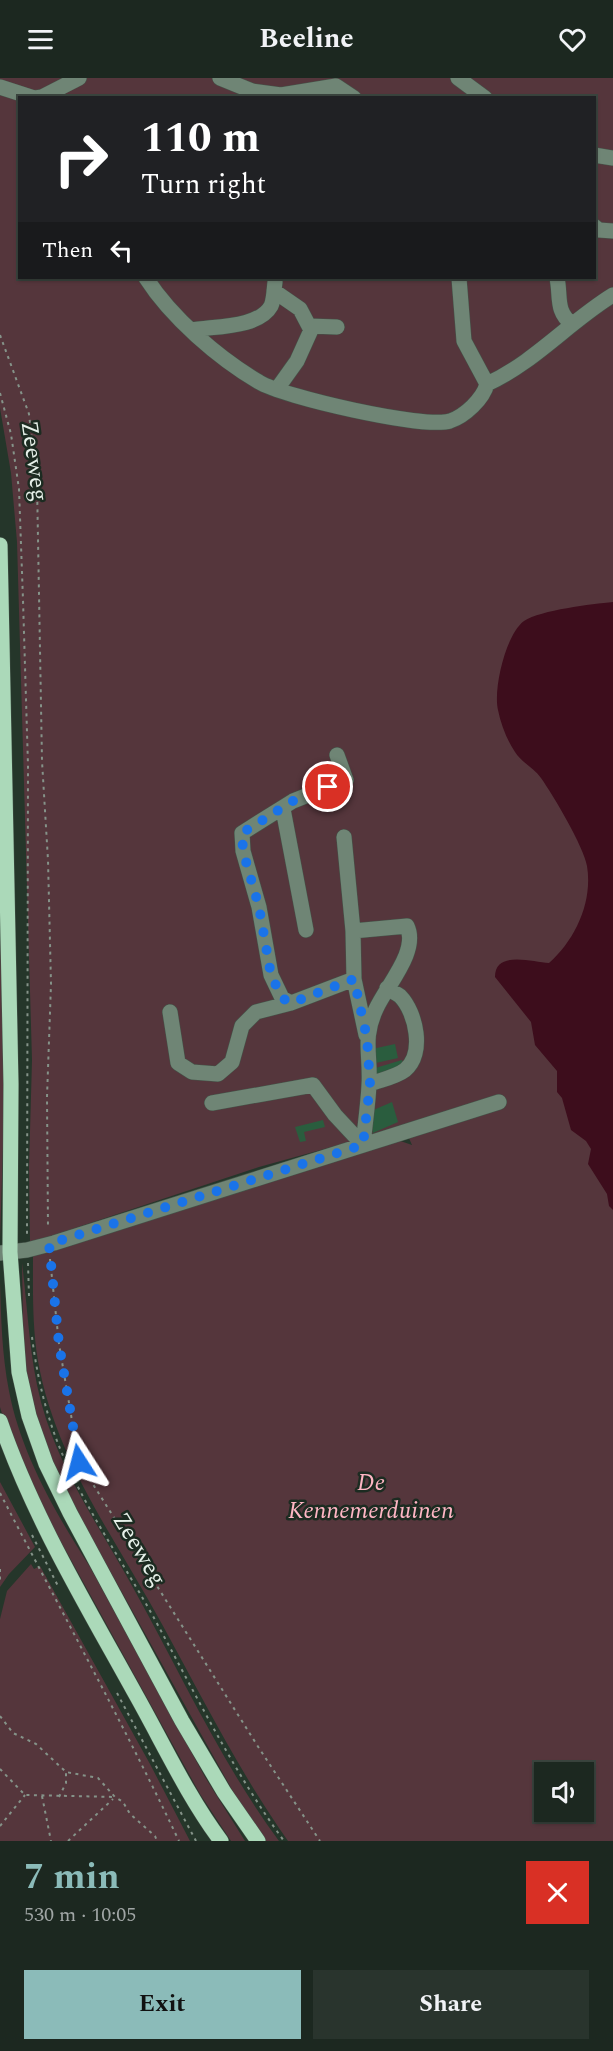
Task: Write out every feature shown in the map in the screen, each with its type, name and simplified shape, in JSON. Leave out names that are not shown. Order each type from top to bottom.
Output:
[{"type":"main road","name":"Zeeweg","points":[[0,545],[10,1061],[5,1252],[19,1372],[29,1416],[46,1464],[70,1513],[182,1721],[224,1792],[258,1841]]},
{"type":"main road","points":[[0,1421],[14,1460],[84,1599],[198,1806],[221,1841]]},
{"type":"lane","points":[[44,96],[79,78]]},
{"type":"lane","points":[[220,78],[252,91],[281,95],[336,86],[351,96]]},
{"type":"lane","points":[[0,87],[28,96]]},
{"type":"lane","points":[[596,154],[613,158]]},
{"type":"lane","points":[[596,228],[613,231]]},
{"type":"lane","points":[[147,279],[159,298],[192,330],[260,383],[277,390],[354,410],[413,421],[449,421],[469,410],[485,393],[487,384],[464,341],[459,279]]},
{"type":"lane","points":[[557,279],[558,303],[563,316],[572,324]]},
{"type":"lane","points":[[192,330],[211,326],[237,326],[263,314],[272,305],[274,287],[300,309],[311,330],[297,361],[277,390]]},
{"type":"lane","points":[[487,384],[544,349],[572,324],[613,295]]},
{"type":"lane","points":[[309,326],[337,327]]},
{"type":"lane","points":[[291,1003],[282,998],[271,975],[259,907],[243,851],[242,833],[293,801],[346,780],[337,755]]},
{"type":"lane","points":[[283,809],[306,930]]},
{"type":"lane","points":[[344,837],[353,931],[354,979],[367,1038],[370,1084],[363,1145]]},
{"type":"lane","points":[[353,931],[407,926],[411,933],[411,946],[376,1010],[367,1038]]},
{"type":"lane","points":[[170,1012],[178,1063],[192,1072],[218,1074],[232,1062],[242,1026],[256,1012],[291,1003],[354,979]]},
{"type":"lane","points":[[370,1084],[403,1072],[415,1056],[416,1038],[411,1015],[399,995],[387,988]]},
{"type":"lane","points":[[212,1103],[313,1085],[335,1115],[363,1145]]},
{"type":"lane","points":[[5,1252],[27,1250],[49,1244],[499,1102]]},
{"type":"path","points":[[0,335],[29,414],[37,483],[42,761],[48,860],[50,973],[47,1097],[49,1244],[59,1344],[79,1462],[320,1841]]},
{"type":"path","name":"Zeeweg","points":[[0,393],[11,434],[19,489],[23,600],[28,765],[27,1250],[29,1302]]},
{"type":"path","name":"Zeeweg","points":[[31,1330],[36,1365],[46,1406],[61,1451],[100,1528],[140,1591],[241,1778],[284,1841]]},
{"type":"path","points":[[0,1493],[90,1661],[179,1841]]},
{"type":"path","points":[[0,1569],[0,1583]]},
{"type":"path","points":[[0,1716],[13,1733],[36,1744],[66,1772],[98,1778],[115,1797],[123,1802],[130,1814],[155,1836],[157,1841]]},
{"type":"path","points":[[0,1769],[25,1795],[115,1797]]},
{"type":"path","points":[[59,1797],[66,1783],[66,1772]]},
{"type":"path","points":[[0,1826],[25,1795]]},
{"type":"path","points":[[42,1796],[51,1841]]},
{"type":"path","points":[[68,1841],[115,1797]]},
{"type":"green space","name":"De Kennemerduinen","points":[[0,78],[613,78],[613,1841],[288,1841],[222,1735],[73,1466],[47,1398],[38,1361],[33,1307],[33,1253],[103,1235],[383,1135],[412,1145],[404,1127],[259,1167],[30,1243],[29,1167],[32,1060],[17,542],[11,473],[0,408]]},
{"type":"green space","points":[[0,852],[5,1084],[0,1240]]},
{"type":"green space","points":[[22,1263],[37,1385],[49,1428],[59,1453],[221,1751],[258,1812],[279,1841],[265,1841],[245,1813],[51,1465],[24,1376]]},
{"type":"green space","points":[[0,1281],[2,1336],[9,1391],[22,1438],[41,1483],[90,1567],[205,1777],[245,1841],[231,1841],[200,1794],[33,1491],[7,1430],[0,1407]]},
{"type":"green space","points":[[0,1482],[35,1547],[0,1587]]},
{"type":"green space","points":[[31,1564],[34,1569],[40,1566],[190,1841],[0,1841],[0,1619],[7,1591]]},
{"type":"shaded area","points":[[613,602],[613,1210],[609,1206],[607,1194],[588,1164],[591,1149],[586,1141],[571,1130],[562,1098],[557,1092],[557,1071],[535,1045],[531,1022],[495,977],[501,963],[508,960],[549,963],[558,954],[574,932],[580,919],[588,880],[585,857],[553,796],[535,771],[518,756],[505,732],[499,716],[497,701],[502,662],[512,637],[524,621],[554,611]]},
{"type":"building","points":[[395,1044],[398,1058],[376,1063],[372,1049]]},
{"type":"building","points":[[402,1060],[404,1068],[374,1077],[372,1069]]},
{"type":"building","points":[[392,1102],[398,1122],[373,1133],[370,1124],[371,1111]]},
{"type":"building","points":[[323,1120],[325,1127],[304,1132],[306,1141],[300,1142],[295,1127]]},
{"type":"route","points":[[79,1462],[59,1344],[49,1244],[363,1145],[370,1084],[367,1038],[354,979],[291,1003],[282,998],[271,975],[259,907],[243,851],[242,833],[293,801],[328,787]]}]
